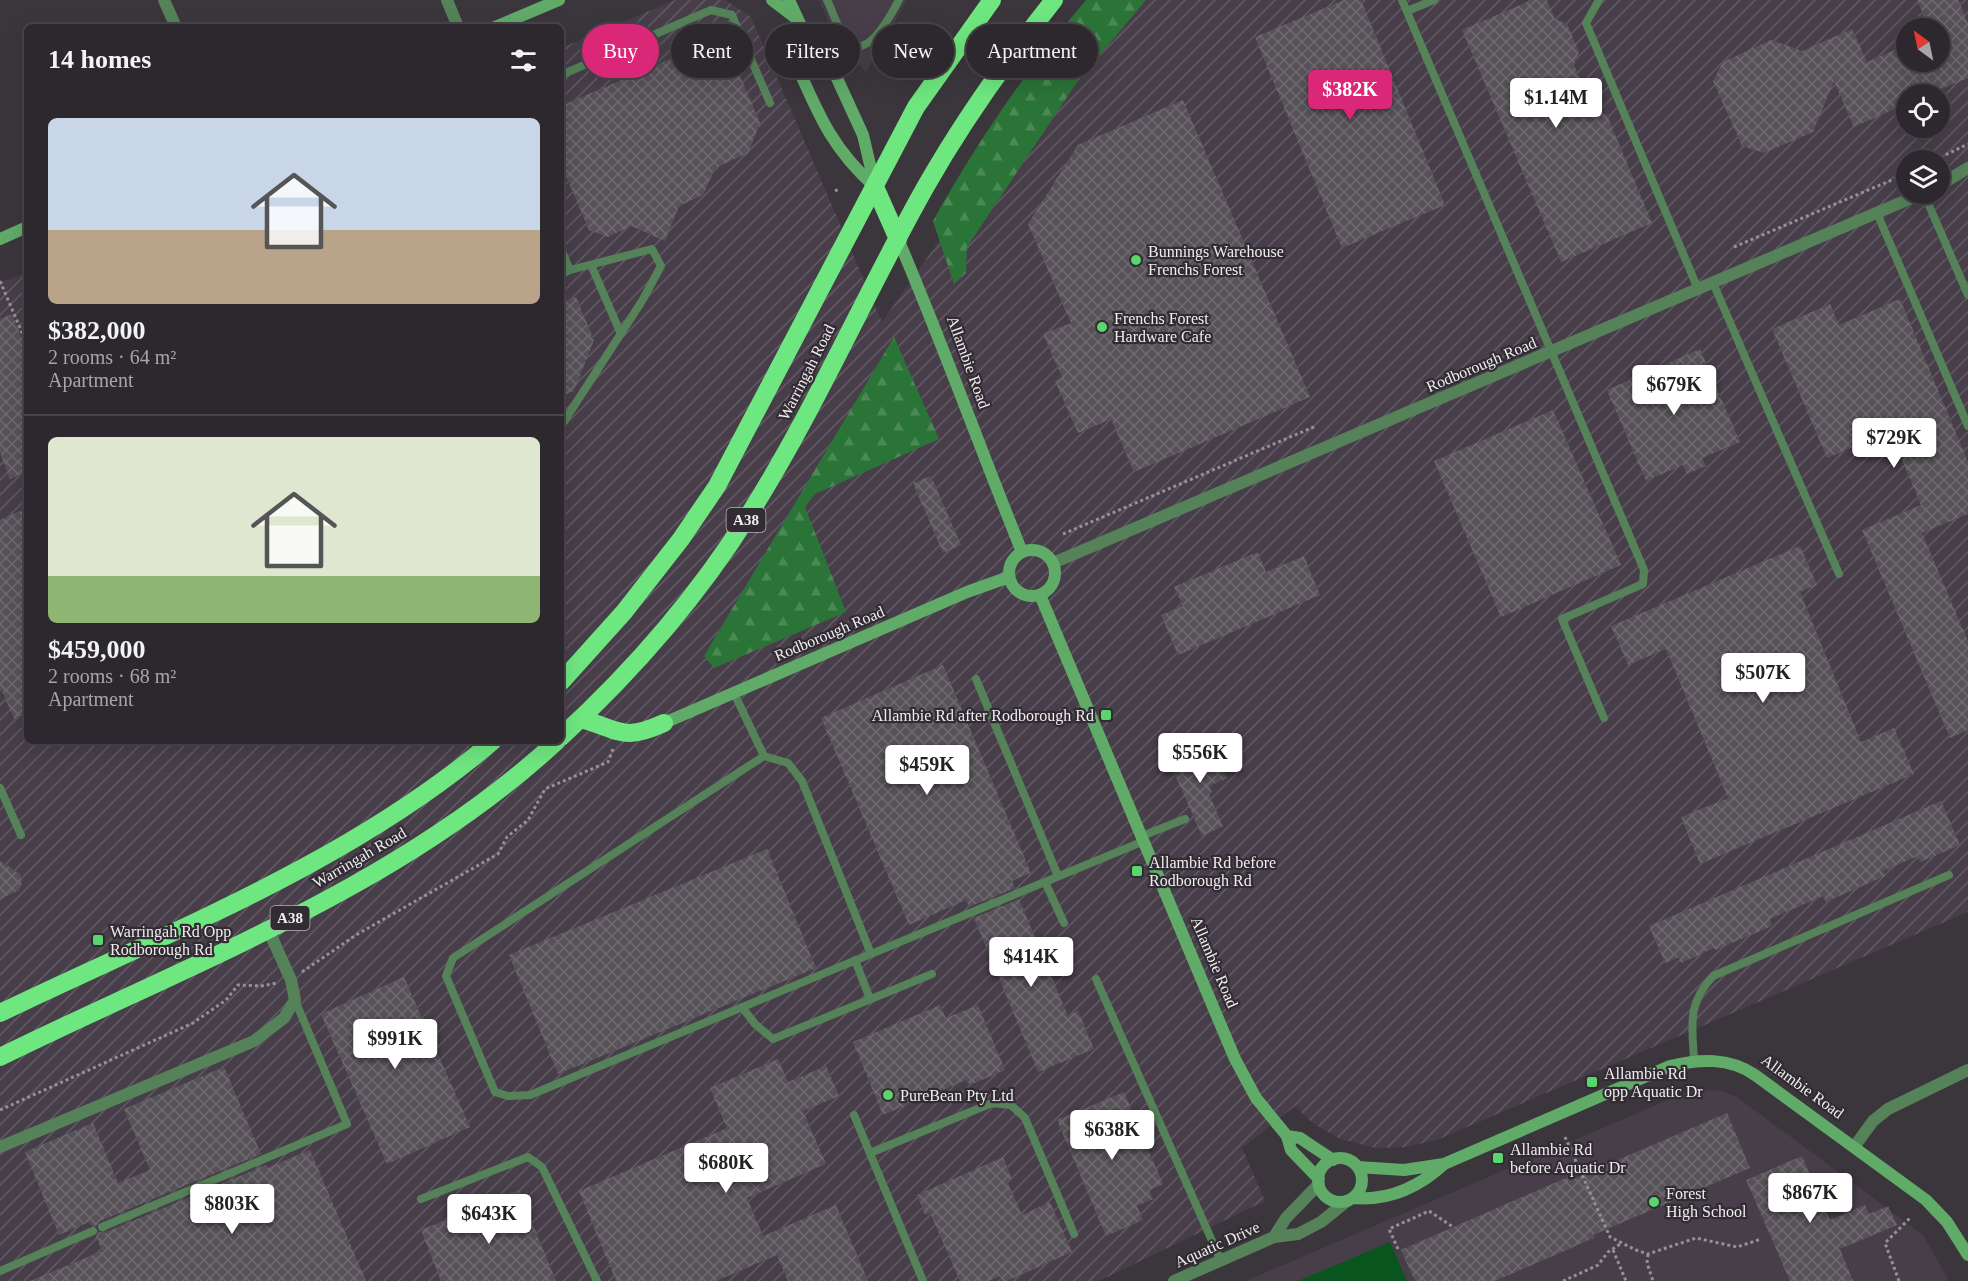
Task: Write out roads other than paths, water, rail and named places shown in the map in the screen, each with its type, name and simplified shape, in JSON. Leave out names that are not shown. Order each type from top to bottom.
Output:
[{"type":"highway","name":"Warringah Road","points":[[564,679],[624,612],[681,539],[717,486],[916,108],[992,0]]},
{"type":"highway","name":"Warringah Road","points":[[564,734],[663,633],[718,561],[751,512],[803,421],[898,239],[962,127],[1014,50],[1054,0]]},
{"type":"highway","name":"Allambie Road","points":[[875,186],[898,239]]},
{"type":"highway","points":[[581,719],[624,734],[637,734],[664,723]]},
{"type":"highway","name":"Warringah Road","points":[[0,1013],[210,916],[284,877],[394,812],[461,769],[490,744]]},
{"type":"highway","name":"Warringah Road","points":[[0,1057],[268,929],[392,864],[472,811],[553,744]]},
{"type":"main road","points":[[502,24],[559,0]]},
{"type":"main road","points":[[772,0],[798,20]]},
{"type":"main road","name":"Allambie Road","points":[[789,0],[800,24]]},
{"type":"main road","name":"Allambie Road","points":[[802,78],[836,147],[852,166],[875,186]]},
{"type":"main road","name":"Allambie Road","points":[[837,78],[863,135],[875,186]]},
{"type":"main road","points":[[0,239],[24,228]]},
{"type":"main road","name":"Allambie Road","points":[[898,239],[940,336],[968,417],[1022,552]]},
{"type":"main road","points":[[1036,550],[1049,557],[1053,563],[1055,570],[1052,585],[1040,595],[1020,593],[1009,577],[1011,562],[1022,552],[1036,550]]},
{"type":"main road","name":"Rodborough Road","points":[[664,723],[733,691],[967,592],[1009,577]]},
{"type":"main road","name":"Allambie Road","points":[[1040,595],[1235,1059],[1256,1098],[1287,1136],[1291,1150],[1318,1181]]},
{"type":"main road","name":"Allambie Road","points":[[1358,1167],[1404,1170],[1444,1164],[1670,1066],[1694,1060],[1719,1061],[1746,1069],[1937,1210],[1968,1255]]},
{"type":"main road","name":"Allambie Road","points":[[1287,1136],[1300,1138],[1333,1160]]},
{"type":"main road","points":[[1347,1159],[1358,1167],[1361,1173],[1361,1187],[1350,1200],[1341,1202],[1328,1198],[1318,1181],[1323,1167],[1333,1160],[1347,1159]]},
{"type":"main road","name":"Allambie Road","points":[[1350,1200],[1372,1200],[1405,1191],[1426,1181],[1444,1164]]},
{"type":"street","points":[[164,0],[175,24]]},
{"type":"street","points":[[447,0],[457,24]]},
{"type":"street","points":[[1950,179],[1968,168]]},
{"type":"street","points":[[1950,182],[1968,180]]},
{"type":"street","name":"Rodborough Road","points":[[1053,563],[1899,204]]},
{"type":"street","points":[[0,1148],[254,1041],[284,1017],[295,1000],[291,980],[268,929]]},
{"type":"street","points":[[1854,1147],[1873,1121],[1888,1109],[1968,1070]]},
{"type":"street","name":"Aquatic Drive","points":[[1274,1237],[1286,1218],[1318,1181]]},
{"type":"street","name":"Aquatic Drive","points":[[1174,1281],[1274,1237],[1298,1234],[1321,1222],[1350,1200]]},
{"type":"lane","points":[[827,0],[846,40],[855,46],[864,46],[873,40],[899,0]]},
{"type":"lane","points":[[1402,0],[1644,570],[1644,584],[1562,618],[1604,718]]},
{"type":"lane","points":[[1407,11],[1434,0]]},
{"type":"lane","points":[[1599,0],[1586,23],[1698,289]]},
{"type":"lane","points":[[564,74],[711,9],[732,15],[770,103]]},
{"type":"lane","points":[[1927,204],[1968,295]]},
{"type":"lane","points":[[1877,213],[1968,426]]},
{"type":"lane","points":[[564,273],[652,249],[661,266],[564,421]]},
{"type":"lane","points":[[564,256],[570,270]]},
{"type":"lane","points":[[591,265],[621,333]]},
{"type":"lane","points":[[1713,282],[1839,574]]},
{"type":"lane","points":[[976,679],[1058,876]]},
{"type":"lane","points":[[733,691],[764,756],[788,763],[802,781],[871,954]]},
{"type":"lane","points":[[764,756],[453,958],[446,976],[495,1092],[508,1096],[530,1095],[1046,882],[1185,819]]},
{"type":"lane","points":[[0,788],[21,835]]},
{"type":"lane","points":[[1694,1060],[1691,1018],[1698,991],[1713,976],[1949,875]]},
{"type":"lane","points":[[1046,882],[1064,923]]},
{"type":"lane","points":[[855,960],[870,999]]},
{"type":"lane","points":[[742,1007],[755,1024],[773,1039],[932,974]]},
{"type":"lane","points":[[1096,979],[1221,1261]]},
{"type":"lane","points":[[102,1227],[347,1124],[295,1000]]},
{"type":"lane","points":[[870,1153],[992,1103],[1011,1105],[1025,1118],[1074,1234]]},
{"type":"lane","points":[[854,1115],[923,1281]]},
{"type":"lane","points":[[421,1199],[528,1157],[542,1167],[597,1281]]},
{"type":"lane","points":[[0,1271],[93,1231]]},
{"type":"place","name":"Bunnings Warehouse Frenchs Forest","points":[[1136,260]]},
{"type":"place","name":"Frenchs Forest Hardware Cafe","points":[[1102,327]]},
{"type":"place","name":"Allambie Rd after Rodborough Rd","points":[[1106,715]]},
{"type":"place","name":"Allambie Rd before Rodborough Rd","points":[[1137,871]]},
{"type":"place","name":"Warringah Rd Opp Rodborough Rd","points":[[98,940]]},
{"type":"place","name":"Allambie Rd opp Aquatic Dr","points":[[1592,1082]]},
{"type":"place","name":"PureBean Pty Ltd","points":[[888,1095]]},
{"type":"place","name":"Allambie Rd before Aquatic Dr","points":[[1498,1158]]},
{"type":"place","name":"Forest High School","points":[[1654,1202]]}]
